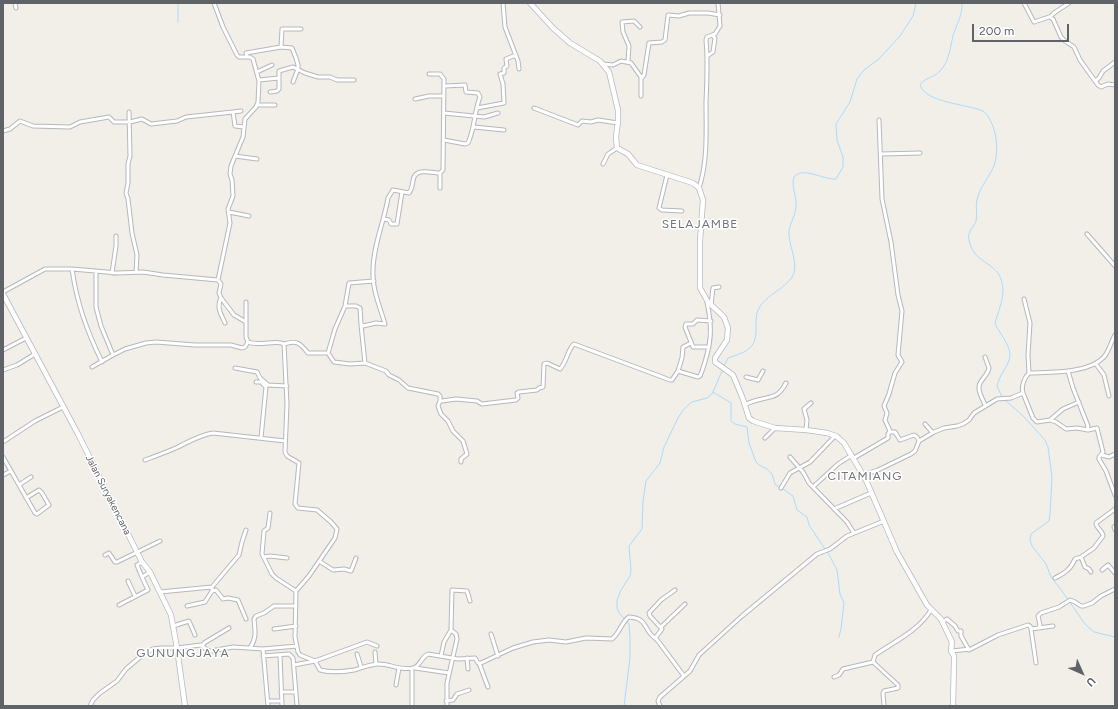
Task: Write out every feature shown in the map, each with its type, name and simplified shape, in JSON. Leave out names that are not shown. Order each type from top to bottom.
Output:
[{"type":"street","points":[[15,3],[16,8]]},
{"type":"street","points":[[214,3],[223,27],[236,54],[239,57],[281,47],[290,47],[293,49],[298,69],[293,82]]},
{"type":"street","points":[[503,3],[505,27],[516,55],[519,69]]},
{"type":"street","points":[[530,3],[546,22],[566,39],[603,64],[610,77],[618,110],[616,137],[617,148]]},
{"type":"street","points":[[678,371],[699,377],[705,364],[709,347],[711,321],[707,301],[699,286],[703,200],[699,188],[706,138],[706,38],[713,36],[720,26],[718,3]]},
{"type":"street","points":[[1024,3],[1034,22],[1050,17],[1069,3]]},
{"type":"street","points":[[641,78],[644,75],[649,43],[662,42],[665,40],[668,15],[678,16],[690,13],[708,13],[720,15]]},
{"type":"street","points":[[1050,17],[1061,37],[1066,43],[1074,47],[1080,60],[1095,81],[1100,86],[1107,84],[1115,85]]},
{"type":"street","points":[[628,62],[629,46],[623,32],[622,22],[634,21],[640,27]]},
{"type":"street","points":[[281,47],[280,34],[282,29],[301,29]]},
{"type":"street","points":[[707,56],[713,52],[715,38],[713,36]]},
{"type":"street","points":[[246,322],[234,315],[221,298],[219,293],[221,284],[218,280],[230,224],[228,208],[233,196],[230,170],[244,136],[245,119],[257,106],[257,72],[253,59],[247,55]]},
{"type":"street","points":[[477,108],[504,103],[503,84],[500,74],[504,73],[504,68],[507,66],[506,59],[516,55]]},
{"type":"street","points":[[603,64],[613,66],[619,61],[628,62],[634,65],[641,78],[641,96]]},
{"type":"street","points":[[1095,81],[1099,78],[1101,72],[1115,62]]},
{"type":"street","points":[[257,72],[272,65]]},
{"type":"street","points":[[270,92],[279,89],[278,72],[293,67],[318,77],[330,77],[337,80],[354,80]]},
{"type":"street","points":[[429,74],[442,75],[445,86],[443,96],[443,170],[440,173],[440,188]]},
{"type":"street","points":[[258,80],[279,78]]},
{"type":"street","points":[[444,140],[467,144],[469,142],[474,127],[480,97],[478,93],[467,92],[465,85],[445,86]]},
{"type":"street","points":[[415,99],[428,96],[443,96]]},
{"type":"street","points":[[257,106],[275,105]]},
{"type":"street","points":[[534,108],[578,125],[582,121],[591,122],[598,120],[618,122]]},
{"type":"street","points":[[3,131],[10,129],[20,122],[33,126],[68,127],[80,122],[109,117],[114,122],[130,122],[142,119],[151,124],[177,121],[186,117],[241,111]]},
{"type":"street","points":[[129,112],[130,156],[126,193],[137,255],[136,272]]},
{"type":"street","points":[[233,112],[234,125],[236,127],[244,127]]},
{"type":"street","points":[[444,113],[484,116],[498,113]]},
{"type":"street","points":[[813,487],[838,464],[887,439],[890,430],[885,419],[887,412],[884,406],[890,394],[895,374],[902,362],[898,354],[902,311],[896,283],[891,242],[882,199],[879,120]]},
{"type":"street","points":[[474,127],[504,130]]},
{"type":"street","points":[[617,148],[628,154],[637,165],[692,183],[699,188]]},
{"type":"street","points":[[603,164],[608,154],[617,148]]},
{"type":"street","points":[[881,154],[920,153]]},
{"type":"street","points":[[235,156],[257,159]]},
{"type":"street","points":[[361,324],[365,326],[376,323],[385,324],[375,294],[372,272],[388,198],[391,192],[396,190],[410,193],[415,176],[418,172],[440,173]]},
{"type":"street","points":[[667,175],[659,208],[662,210],[682,211]]},
{"type":"street","points":[[384,219],[389,220],[392,224],[397,224],[402,192]]},
{"type":"street","points":[[229,212],[249,216]]},
{"type":"street","points":[[1087,234],[1115,266]]},
{"type":"street","points":[[112,273],[116,236]]},
{"type":"street","points":[[3,293],[43,269],[72,269],[112,273],[136,272],[218,280]]},
{"type":"street","points":[[72,269],[75,293],[80,312],[102,362]]},
{"type":"street","points":[[96,271],[96,307],[101,326],[112,355]]},
{"type":"street","points":[[374,281],[349,283],[345,306],[334,329],[328,353],[334,362],[350,364],[365,363],[385,370],[408,388],[438,394],[440,396],[438,406],[441,414],[448,421],[453,431],[461,438],[467,450],[467,454],[461,459],[461,462]]},
{"type":"street","points":[[711,305],[713,288],[719,287]]},
{"type":"street","name":"Jalan Suryakencana","points":[[3,293],[142,562],[150,572],[171,615],[178,648],[185,706]]},
{"type":"street","points":[[221,298],[219,302],[219,310],[225,323]]},
{"type":"street","points":[[1024,299],[1030,322],[1028,355],[1029,374]]},
{"type":"street","points":[[707,301],[723,316],[728,328],[726,342],[715,360],[716,364],[732,374],[746,404],[748,415],[752,420],[758,424],[775,428],[824,432],[835,436],[844,443],[853,456],[872,493],[894,548],[927,605],[938,615],[952,642],[953,646],[951,651],[954,656],[953,706]]},
{"type":"street","points":[[246,302],[246,338],[248,342]]},
{"type":"street","points":[[345,306],[356,306],[360,308],[365,363]]},
{"type":"street","points":[[709,347],[693,347],[686,329],[686,324],[692,324],[698,320],[711,321]]},
{"type":"street","points":[[1115,335],[1106,355],[1096,364],[1068,372],[1029,374],[1026,376],[1023,384],[1023,393],[1035,421],[1039,422],[1050,420],[1066,429],[1097,429],[1103,450],[1099,459],[1115,495]]},
{"type":"street","points":[[3,350],[26,338]]},
{"type":"street","points":[[92,367],[125,349],[146,343],[156,342],[195,346],[231,344],[242,348],[245,347],[248,342]]},
{"type":"street","points":[[248,342],[261,345],[281,342],[284,344],[295,343],[301,344],[308,353],[328,353]]},
{"type":"street","points":[[440,401],[477,401],[482,404],[516,400],[518,398],[517,393],[519,392],[535,391],[543,387],[544,364],[547,363],[560,369],[571,346],[574,344],[671,381],[678,371],[682,358],[683,347],[691,343]]},
{"type":"street","points":[[284,344],[287,386],[285,455],[299,463],[295,505],[298,508],[317,510],[331,522],[336,529],[334,538],[319,562],[296,591],[295,616],[298,652],[300,655],[315,660],[319,669],[327,671],[346,671],[376,664],[449,673]]},
{"type":"street","points":[[3,370],[20,364],[35,354]]},
{"type":"street","points":[[985,357],[989,368],[987,374],[978,384],[978,387],[985,405]]},
{"type":"street","points":[[1096,364],[1104,375],[1108,396]]},
{"type":"street","points":[[235,368],[257,372],[260,378],[268,386],[287,386]]},
{"type":"street","points":[[746,377],[758,380],[763,371]]},
{"type":"street","points":[[1068,372],[1088,426],[1086,430]]},
{"type":"street","points":[[256,382],[261,382],[266,387],[261,438]]},
{"type":"street","points":[[746,404],[774,396],[781,391],[786,383]]},
{"type":"street","points":[[863,475],[878,470],[911,454],[915,451],[919,441],[940,429],[963,424],[985,405],[997,399],[1011,398],[1023,393]]},
{"type":"street","points":[[1050,420],[1063,409],[1079,402]]},
{"type":"street","points":[[806,430],[807,420],[804,411],[806,406],[811,403]]},
{"type":"street","points":[[3,442],[35,421],[63,407]]},
{"type":"street","points":[[925,424],[933,432]]},
{"type":"street","points":[[765,438],[775,428]]},
{"type":"street","points":[[889,432],[895,432],[900,440],[915,435],[919,441]]},
{"type":"street","points":[[145,460],[177,448],[199,436],[213,433],[285,441]]},
{"type":"street","points":[[781,488],[790,474],[810,462],[835,436]]},
{"type":"street","points":[[1102,455],[1108,457],[1115,454]]},
{"type":"street","points":[[3,457],[26,498],[36,514],[49,507],[39,490],[26,498]]},
{"type":"street","points":[[790,457],[813,487],[849,525],[854,533]]},
{"type":"street","points":[[3,475],[11,471]]},
{"type":"street","points":[[19,485],[31,477]]},
{"type":"street","points":[[1111,485],[1115,483]]},
{"type":"street","points":[[834,509],[872,493]]},
{"type":"street","points":[[1055,578],[1072,568],[1075,559],[1081,557],[1094,548],[1103,536],[1096,523],[1115,510]]},
{"type":"street","points":[[270,513],[269,527],[264,530],[262,552],[274,576],[296,591]]},
{"type":"street","points":[[660,706],[658,702],[660,697],[690,672],[702,653],[742,616],[817,554],[826,550],[845,537],[884,521]]},
{"type":"street","points":[[1115,526],[1115,530]]},
{"type":"street","points":[[187,606],[205,602],[212,589],[239,555],[246,530]]},
{"type":"street","points":[[105,555],[109,553],[115,562],[160,541]]},
{"type":"street","points":[[264,557],[270,556],[287,558]]},
{"type":"street","points":[[1081,557],[1085,567],[1091,572]]},
{"type":"street","points":[[351,575],[356,558]]},
{"type":"street","points":[[119,605],[148,590],[137,565],[142,562]]},
{"type":"street","points":[[319,562],[333,570],[341,569],[351,571]]},
{"type":"street","points":[[1102,570],[1108,566],[1114,571]]},
{"type":"street","points":[[142,577],[150,572]]},
{"type":"street","points":[[128,580],[135,596]]},
{"type":"street","points":[[1039,628],[1040,625],[1038,616],[1041,613],[1058,607],[1070,600],[1084,606],[1092,603],[1101,596],[1115,589]]},
{"type":"street","points":[[160,592],[216,590],[223,599],[237,599],[246,619]]},
{"type":"street","points":[[441,656],[444,642],[451,630],[452,590],[467,591],[470,601]]},
{"type":"street","points":[[661,627],[650,616],[649,612],[661,600],[675,590]]},
{"type":"street","points":[[656,637],[662,630],[661,627],[686,604]]},
{"type":"street","points":[[250,648],[256,636],[254,619],[256,616],[264,613],[274,606],[296,606]]},
{"type":"street","points":[[873,662],[875,655],[908,634],[926,618],[931,610]]},
{"type":"street","points":[[479,663],[486,662],[513,648],[540,641],[552,640],[566,642],[586,638],[612,639],[620,631],[626,619],[629,617],[641,620],[646,625],[650,634],[656,637],[684,676]]},
{"type":"street","points":[[942,622],[947,619],[956,626],[958,631],[961,631],[961,636],[969,650]]},
{"type":"street","points":[[173,626],[189,620],[195,635]]},
{"type":"street","points":[[951,651],[969,650],[998,635],[1028,625],[1031,629],[1036,663]]},
{"type":"street","points":[[274,629],[296,626]]},
{"type":"street","points":[[1031,629],[1053,626]]},
{"type":"street","points":[[90,706],[93,700],[100,693],[117,681],[126,669],[146,652],[161,648],[178,648],[203,645],[229,628]]},
{"type":"street","points":[[447,706],[446,690],[457,638],[455,633],[451,630]]},
{"type":"street","points":[[491,634],[498,656]]},
{"type":"street","points":[[294,665],[315,660],[367,642],[377,646]]},
{"type":"street","points":[[203,645],[207,650],[211,651],[233,647],[263,649],[297,646]]},
{"type":"street","points":[[263,649],[268,706]]},
{"type":"street","points":[[375,652],[376,664]]},
{"type":"street","points":[[264,656],[290,654],[293,658],[297,706]]},
{"type":"street","points":[[357,654],[361,667]]},
{"type":"street","points":[[280,655],[282,706]]},
{"type":"street","points":[[412,706],[414,668],[426,655],[441,656],[453,659],[475,658],[479,663],[488,687]]},
{"type":"street","points":[[467,658],[468,668]]},
{"type":"street","points":[[834,677],[839,675],[843,669],[873,662]]},
{"type":"street","points":[[873,662],[898,685],[898,688],[884,691],[884,706]]},
{"type":"street","points":[[396,684],[399,668]]},
{"type":"street","points":[[446,701],[453,700],[457,694],[469,690]]},
{"type":"street","points":[[282,692],[295,692]]},
{"type":"street","points":[[268,701],[282,701]]},
{"type":"waterway","points":[[178,3],[178,22]]},
{"type":"waterway","points":[[724,366],[728,358],[750,348],[755,339],[756,317],[761,304],[787,283],[794,273],[795,263],[789,232],[796,207],[793,184],[794,177],[798,174],[808,173],[836,179],[843,167],[843,157],[837,140],[836,124],[850,102],[857,79],[864,70],[879,59],[900,36],[913,16],[916,3]]},
{"type":"waterway","points":[[962,3],[960,16],[953,36],[949,55],[943,67],[938,73],[924,80],[920,85],[930,96],[983,111],[989,118],[995,132],[997,145],[996,159],[992,170],[978,196],[976,203],[977,219],[970,232],[969,240],[976,255],[993,268],[998,273],[1001,280],[1003,290],[1002,298],[995,323],[1010,352],[1010,358],[997,386],[1002,397]]},
{"type":"waterway","points":[[624,706],[630,658],[630,638],[629,624],[619,613],[617,608],[617,600],[621,590],[630,576],[629,546],[642,529],[643,501],[646,481],[660,463],[664,447],[683,410],[692,402],[707,398],[712,394],[723,369]]},
{"type":"waterway","points":[[713,392],[731,403],[731,421],[735,424],[747,427],[749,443],[756,462],[772,474],[775,484],[780,488]]},
{"type":"waterway","points":[[1004,399],[1024,417],[1045,440],[1048,447],[1052,477],[1049,521],[1031,534],[1030,539],[1032,546],[1046,564],[1051,577],[1085,624],[1094,632],[1115,637]]},
{"type":"waterway","points":[[783,489],[793,496],[797,510],[807,517],[809,525],[825,549]]},
{"type":"waterway","points":[[827,551],[837,570],[840,594],[844,603],[839,637]]},
{"type":"district","name":"SELAJAMBE","points":[[700,224]]},
{"type":"district","name":"CITAMIANG","points":[[865,476]]},
{"type":"district","name":"GUNUNGJAYA","points":[[183,653]]}]
